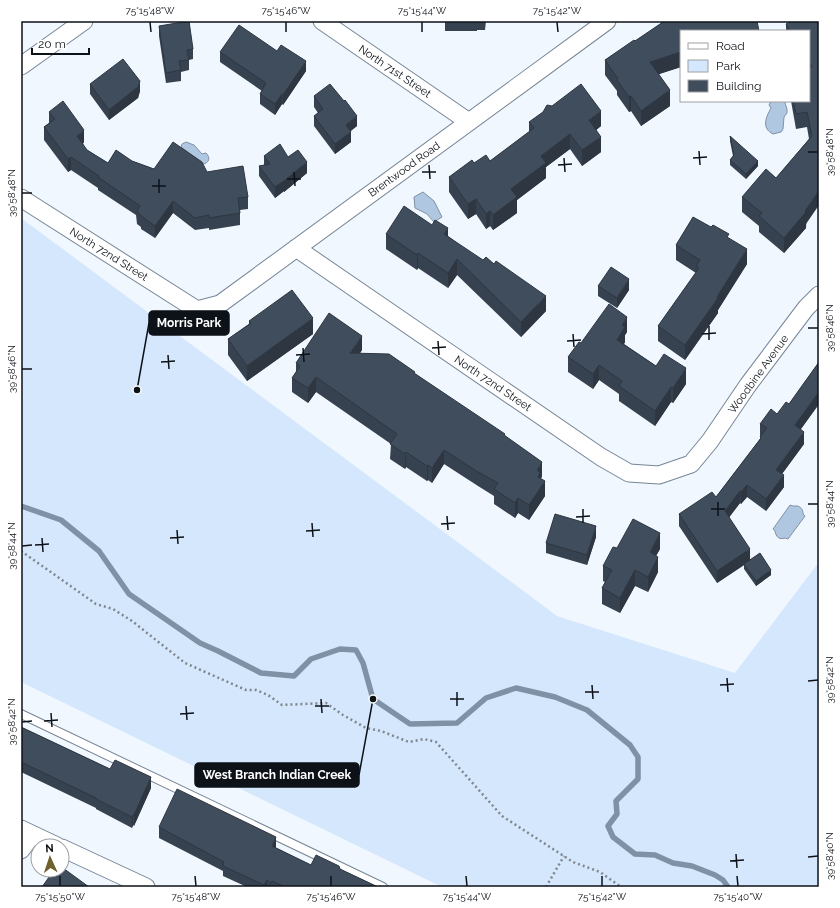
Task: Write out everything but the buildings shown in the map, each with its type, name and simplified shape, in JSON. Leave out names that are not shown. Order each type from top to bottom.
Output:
[{"type":"street","points":[[21,66],[84,21]]},
{"type":"street","name":"North 71st Street","points":[[322,21],[469,122]]},
{"type":"street","name":"Brentwood Road","points":[[197,310],[220,304],[607,21]]},
{"type":"street","name":"North 72nd Street","points":[[21,198],[197,310]]},
{"type":"street","name":"North 72nd Street","points":[[296,248],[601,457],[629,474],[658,475],[691,464],[699,455]]},
{"type":"street","name":"Woodbine Avenue","points":[[699,455],[752,380],[806,308],[819,295]]},
{"type":"street","points":[[21,850],[27,832],[40,838]]},
{"type":"street","points":[[70,852],[126,883],[146,887]]},
{"type":"lane","points":[[21,714],[383,887]]},
{"type":"path","points":[[21,551],[96,604],[113,609],[132,621],[185,663],[246,690],[256,690],[268,695],[282,705],[326,704],[366,728],[381,731],[408,742],[424,739],[436,742],[502,816],[573,862],[600,872],[620,887]]},
{"type":"path","points":[[546,887],[564,856]]},
{"type":"green space","points":[[21,218],[557,616],[735,673],[819,562],[819,887],[442,887],[21,682]]},
{"type":"shaded area","points":[[770,102],[785,102],[787,113],[784,117],[783,129],[781,132],[773,134],[767,129],[766,119],[771,108],[769,105]]},
{"type":"shaded area","points":[[186,142],[194,145],[202,154],[206,153],[209,158],[208,161],[203,164],[181,147],[182,144]]},
{"type":"shaded area","points":[[423,192],[434,201],[442,217],[434,222],[427,214],[415,208],[414,197]]},
{"type":"shaded area","points":[[790,505],[798,506],[805,516],[788,539],[779,538],[773,529]]},
{"type":"waterway","points":[[21,506],[61,520],[99,551],[129,594],[200,643],[261,673],[294,676],[311,659],[340,649],[356,650],[363,663],[373,699],[410,724],[457,723],[486,698],[516,688],[555,697],[587,710],[630,745],[638,757],[638,779],[616,801],[617,814],[608,826],[613,837],[635,854],[655,855],[673,863],[692,866],[715,875],[723,880],[728,887]]},
{"type":"place","name":"Morris Park","points":[[137,390]]},
{"type":"place","name":"West Branch Indian Creek","points":[[373,699]]}]
